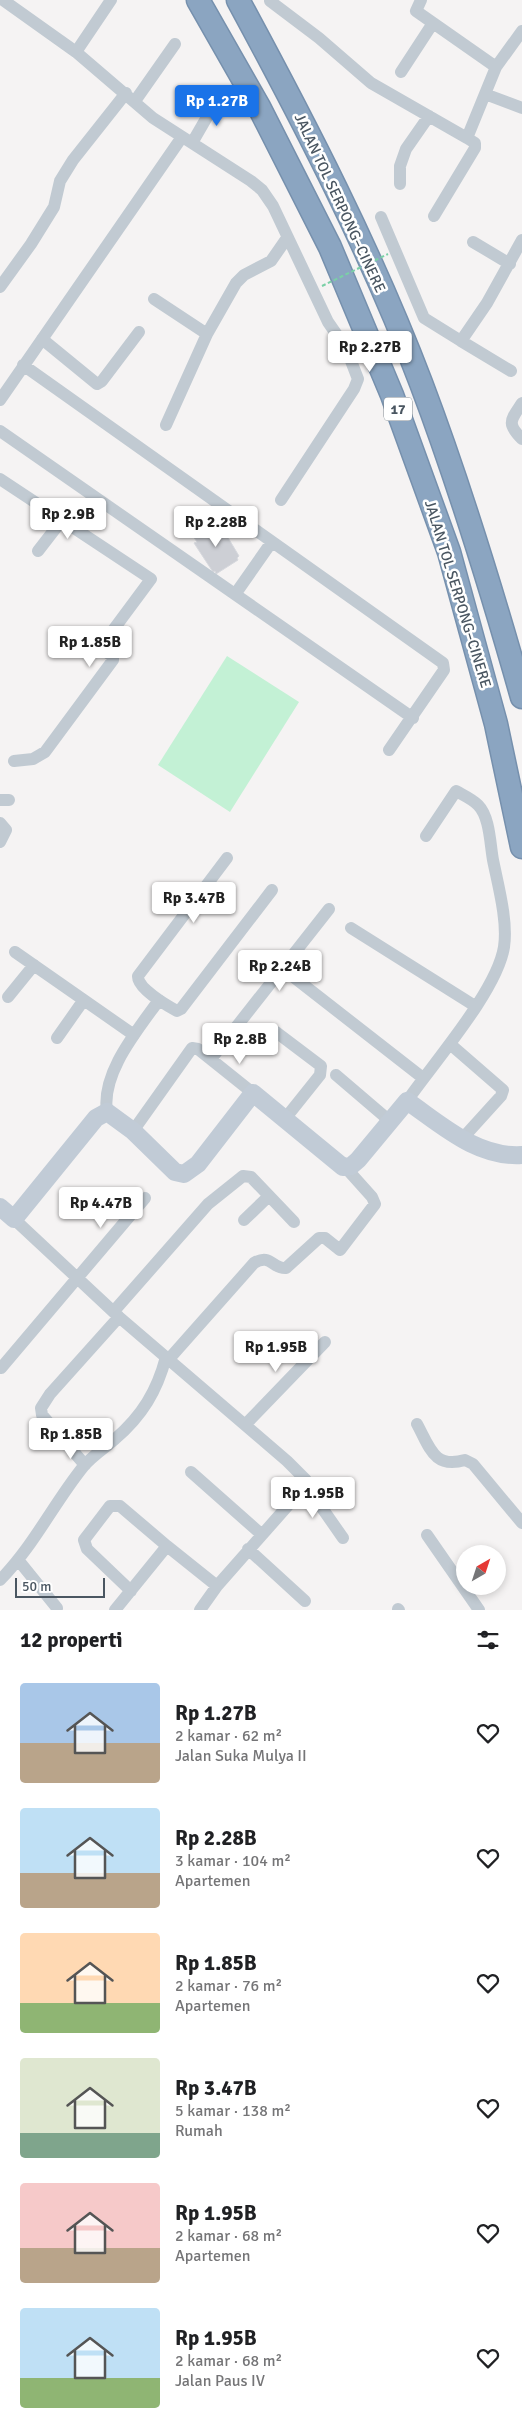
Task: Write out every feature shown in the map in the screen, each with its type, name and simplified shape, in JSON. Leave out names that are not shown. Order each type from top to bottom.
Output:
[{"type":"highway","name":"JALAN TOL SERPONG–CINERE","points":[[198,0],[258,107],[330,247],[392,395],[449,552],[496,724],[522,847]]},
{"type":"highway","name":"JALAN TOL SERPONG–CINERE","points":[[238,0],[288,93],[359,236],[421,382],[479,546],[522,697]]},
{"type":"street","points":[[3,0],[76,52],[153,118],[262,190],[273,206],[328,322],[346,348],[358,379],[354,389],[281,500]]},
{"type":"street","points":[[76,52],[111,0]]},
{"type":"street","points":[[421,0],[416,11],[496,67]]},
{"type":"street","points":[[270,2],[319,38],[371,82],[475,143],[475,148],[434,216]]},
{"type":"street","points":[[401,72],[434,23]]},
{"type":"street","points":[[467,138],[496,67],[522,31]]},
{"type":"street","points":[[0,287],[31,244],[54,207],[60,181],[73,160],[175,44]]},
{"type":"street","points":[[484,94],[522,108]]},
{"type":"street","points":[[0,400],[42,339],[218,98]]},
{"type":"street","points":[[400,184],[400,166],[406,149],[429,116]]},
{"type":"street","points":[[381,217],[424,318],[511,371]]},
{"type":"street","points":[[166,425],[207,334],[240,278],[271,261],[287,238]]},
{"type":"street","points":[[461,341],[510,264],[522,240]]},
{"type":"street","points":[[473,242],[510,264]]},
{"type":"street","points":[[154,299],[207,334]]},
{"type":"street","points":[[42,339],[97,384],[102,382],[138,332]]},
{"type":"street","points":[[23,366],[444,666],[444,670],[413,718],[389,750]]},
{"type":"street","points":[[522,403],[511,424],[512,429],[522,439]]},
{"type":"street","points":[[0,431],[236,593],[413,718]]},
{"type":"street","points":[[0,479],[151,579],[104,641],[104,649],[113,658],[112,662],[70,719],[40,755],[14,761]]},
{"type":"street","points":[[38,551],[62,520]]},
{"type":"street","points":[[236,593],[271,543]]},
{"type":"street","points":[[346,1168],[358,1160],[407,1101],[450,1044],[499,966],[504,945],[500,895],[484,812],[475,802],[456,791],[426,836]]},
{"type":"street","points":[[0,823],[6,830],[0,842]]},
{"type":"street","points":[[227,858],[138,976],[139,983],[159,1000],[176,1011],[180,1009],[272,890]]},
{"type":"street","points":[[211,1059],[329,908]]},
{"type":"street","points":[[351,928],[475,1006]]},
{"type":"street","points":[[15,952],[134,1035]]},
{"type":"street","points":[[8,997],[34,965]]},
{"type":"street","points":[[282,968],[423,1078]]},
{"type":"street","points":[[106,1112],[106,1094],[110,1078],[134,1035],[159,1000]]},
{"type":"street","points":[[57,1038],[83,1001]]},
{"type":"street","points":[[276,1032],[322,1068],[320,1075],[284,1120]]},
{"type":"street","points":[[450,1044],[503,1090],[501,1096],[462,1139]]},
{"type":"street","points":[[0,1580],[19,1561],[54,1505],[85,1465],[123,1432],[150,1402],[167,1358],[254,1263],[265,1258],[278,1267],[286,1268],[319,1238],[325,1238],[340,1250],[375,1204],[372,1197],[346,1168],[339,1166],[253,1093],[196,1048],[191,1049],[133,1130]]},
{"type":"street","points":[[336,1075],[391,1122]]},
{"type":"street","points":[[106,1112],[133,1130],[175,1172],[184,1174],[198,1164],[253,1093]]},
{"type":"street","points":[[407,1101],[462,1139],[489,1152],[506,1156],[522,1155]]},
{"type":"street","points":[[106,1112],[96,1118],[4,1211],[117,1314],[306,1480],[306,1485],[343,1538]]},
{"type":"street","points":[[85,1465],[42,1415],[41,1408],[50,1394],[208,1204],[241,1178],[249,1176],[294,1222]]},
{"type":"street","points":[[244,1220],[269,1196]]},
{"type":"street","points":[[1,1368],[145,1198]]},
{"type":"street","points":[[245,1425],[325,1342]]},
{"type":"street","points":[[417,1424],[431,1450],[439,1459],[445,1463],[465,1460],[473,1464],[522,1523]]},
{"type":"street","points":[[192,1472],[261,1534]]},
{"type":"street","points":[[200,1610],[217,1586],[261,1534],[306,1485]]},
{"type":"street","points":[[131,1591],[87,1549],[84,1543],[84,1540],[110,1506],[120,1506],[217,1586]]},
{"type":"street","points":[[427,1535],[479,1610]]},
{"type":"street","points":[[115,1610],[167,1546]]},
{"type":"street","points":[[248,1550],[305,1601]]},
{"type":"street","points":[[19,1561],[57,1608]]},
{"type":"path","points":[[322,286],[388,254]]},
{"type":"green space","points":[[227,656],[299,702],[230,812],[158,765]]},
{"type":"building","points":[[215,522],[218,528],[221,526],[239,556],[238,560],[216,574],[194,543],[197,542],[193,536]]}]
